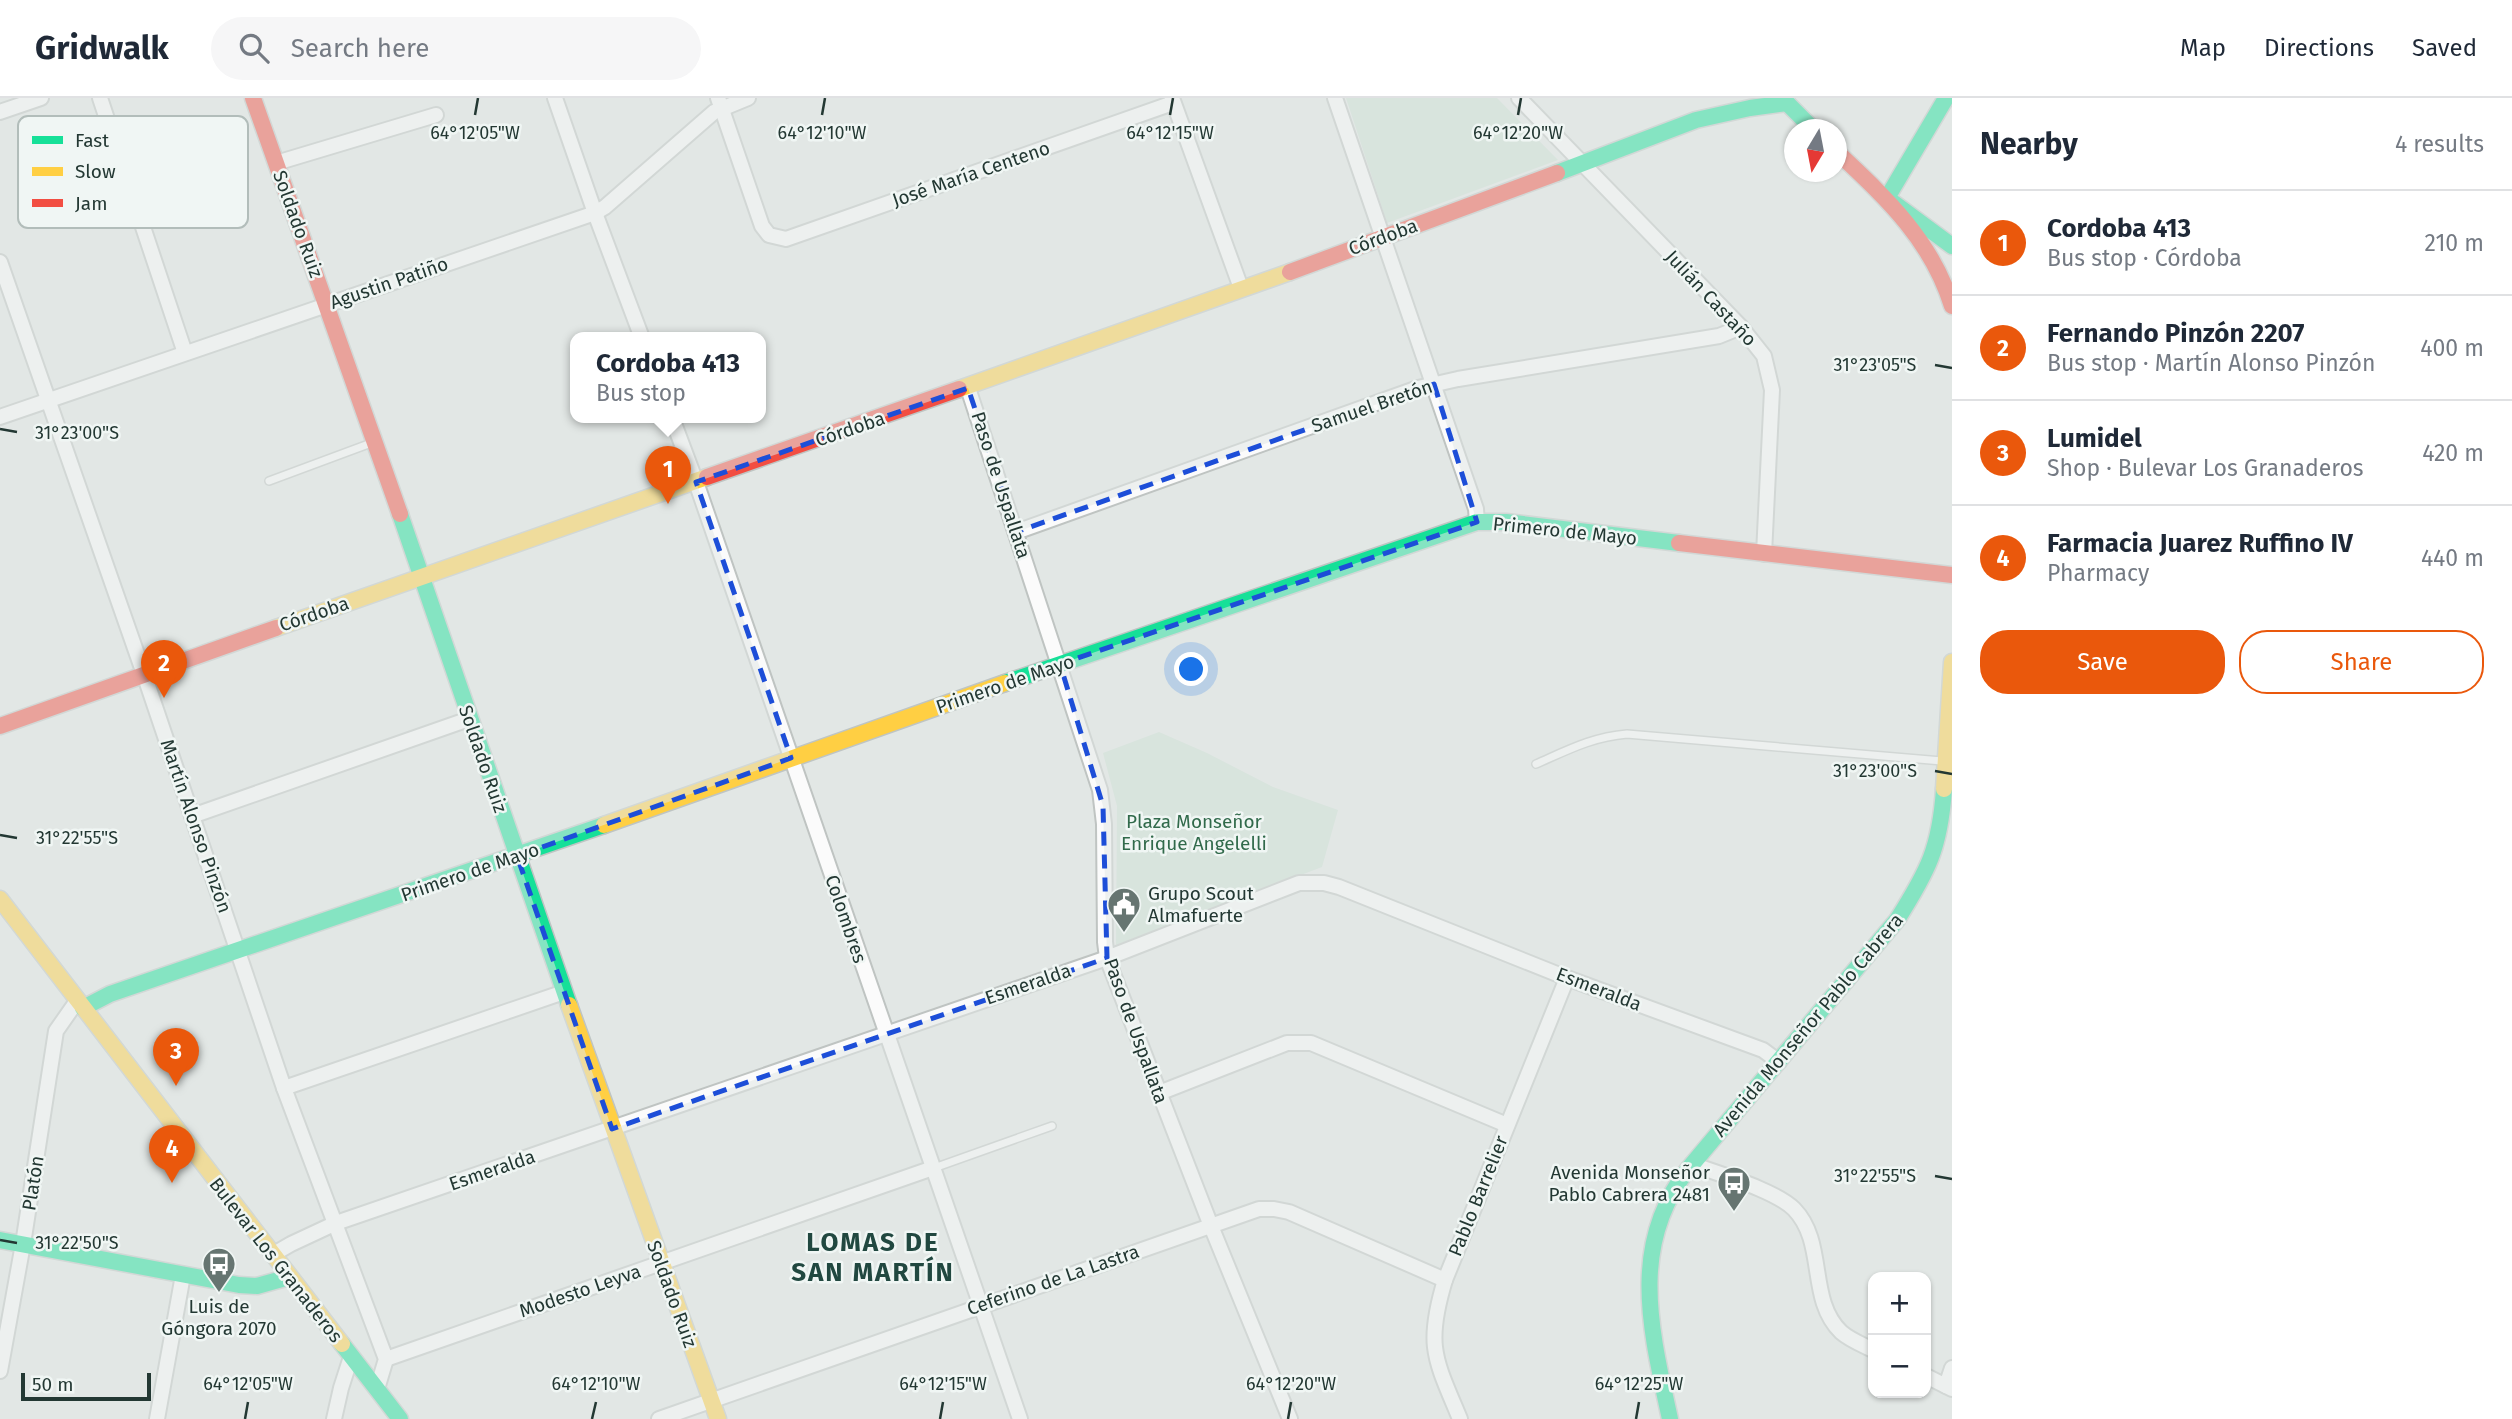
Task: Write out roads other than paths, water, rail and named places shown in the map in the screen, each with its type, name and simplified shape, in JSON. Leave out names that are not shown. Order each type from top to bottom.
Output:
[{"type":"main road","name":"Soldado Ruiz","points":[[253,98],[422,576],[612,1129],[718,1419]]},
{"type":"main road","name":"Córdoba","points":[[1696,120],[1725,98]]},
{"type":"main road","points":[[1887,198],[1946,98]]},
{"type":"main road","name":"Córdoba","points":[[0,726],[422,576],[968,388],[1584,164],[1696,120],[1784,101]]},
{"type":"main road","points":[[1784,101],[1803,119]]},
{"type":"main road","points":[[1847,161],[1887,198],[1952,246]]},
{"type":"main road","points":[[1887,198],[1926,248],[1939,269],[1951,301]]},
{"type":"main road","name":"Primero de Mayo","points":[[80,1004],[239,952],[1060,664],[1477,522],[1495,521],[1952,575]]},
{"type":"main road","name":"Avenida Monseñor Pablo Cabrera","points":[[1670,1419],[1650,1321],[1648,1281],[1651,1252],[1662,1211],[1692,1164],[1910,901],[1933,859],[1938,841],[1947,761],[1952,662]]},
{"type":"main road","name":"Bulevar Los Granaderos","points":[[0,899],[400,1419]]},
{"type":"main road","points":[[0,1240],[183,1275],[257,1286],[289,1277]]},
{"type":"street","points":[[0,112],[41,98]]},
{"type":"street","points":[[100,98],[106,116]]},
{"type":"street","points":[[555,98],[640,332]]},
{"type":"street","name":"Agustin Patiño","points":[[0,417],[595,213],[714,112],[720,103],[748,98]]},
{"type":"street","points":[[1335,98],[1476,509],[1477,522]]},
{"type":"street","name":"Julián Castaño","points":[[1519,98],[1741,327],[1764,356],[1772,390],[1764,554]]},
{"type":"street","points":[[1173,100],[1241,288]]},
{"type":"street","name":"José María Centeno","points":[[720,103],[762,226],[769,236],[786,239],[1173,100]]},
{"type":"street","points":[[276,163],[436,115]]},
{"type":"street","points":[[143,228],[185,353]]},
{"type":"street","name":"Martín Alonso Pinzón","points":[[0,262],[144,674],[284,1088],[386,1359]]},
{"type":"street","name":"Samuel Bretón","points":[[1016,532],[1434,384],[1719,336],[1741,327]]},
{"type":"street","name":"Paso de Uspallata","points":[[968,388],[1060,664],[1103,806],[1107,958],[1210,1226],[1290,1419]]},
{"type":"street","name":"Colombres","points":[[675,423],[1020,1419]]},
{"type":"street","points":[[192,816],[469,719]]},
{"type":"street","name":"Esmeralda","points":[[272,1255],[336,1223],[885,1032],[1107,958],[1298,883],[1311,882],[1339,887],[1567,978],[1763,1050],[1779,1062]]},
{"type":"street","name":"Pablo Barrelier","points":[[1460,1419],[1435,1357],[1433,1327],[1445,1280],[1567,978]]},
{"type":"street","points":[[284,1088],[565,992]]},
{"type":"street","name":"Platón","points":[[0,1371],[56,1031],[80,1004]]},
{"type":"street","points":[[1159,1093],[1287,1043],[1301,1042],[1311,1043],[1507,1125]]},
{"type":"street","points":[[1692,1164],[1776,1196],[1792,1207],[1808,1231],[1827,1313],[1841,1332],[1868,1347]]},
{"type":"street","name":"Modesto Leyva","points":[[386,1359],[933,1168]]},
{"type":"street","name":"Ceferino de La Lastra","points":[[659,1419],[1259,1209],[1289,1212],[1445,1280]]},
{"type":"street","points":[[157,1419],[183,1275]]},
{"type":"street","points":[[334,1419],[352,1357]]},
{"type":"street","points":[[377,1390],[386,1359]]},
{"type":"street","points":[[1931,1378],[1949,1387],[1952,1368]]},
{"type":"lane","points":[[269,481],[375,442]]},
{"type":"lane","points":[[1536,764],[1589,740],[1627,734],[1947,761]]},
{"type":"lane","points":[[933,1168],[1052,1126]]},
{"type":"place","name":"Cordoba 413","points":[[668,504]]},
{"type":"place","name":"Fernando Pinzón 2207","points":[[164,698]]},
{"type":"place","name":"Grupo Scout Almafuerte","points":[[1124,934]]},
{"type":"place","name":"Lumidel","points":[[176,1086]]},
{"type":"place","name":"Farmacia Juarez Ruffino IV","points":[[172,1183]]},
{"type":"place","name":"Avenida Monseñor Pablo Cabrera 2481","points":[[1734,1213]]},
{"type":"place","name":"Luis de Góngora 2070","points":[[219,1294]]},
{"type":"district","name":"LOMAS DE SAN MARTÍN","points":[[873,1257]]},
{"type":"park label","name":"Plaza Monseñor Enrique Angelelli","points":[[1194,832]]}]
